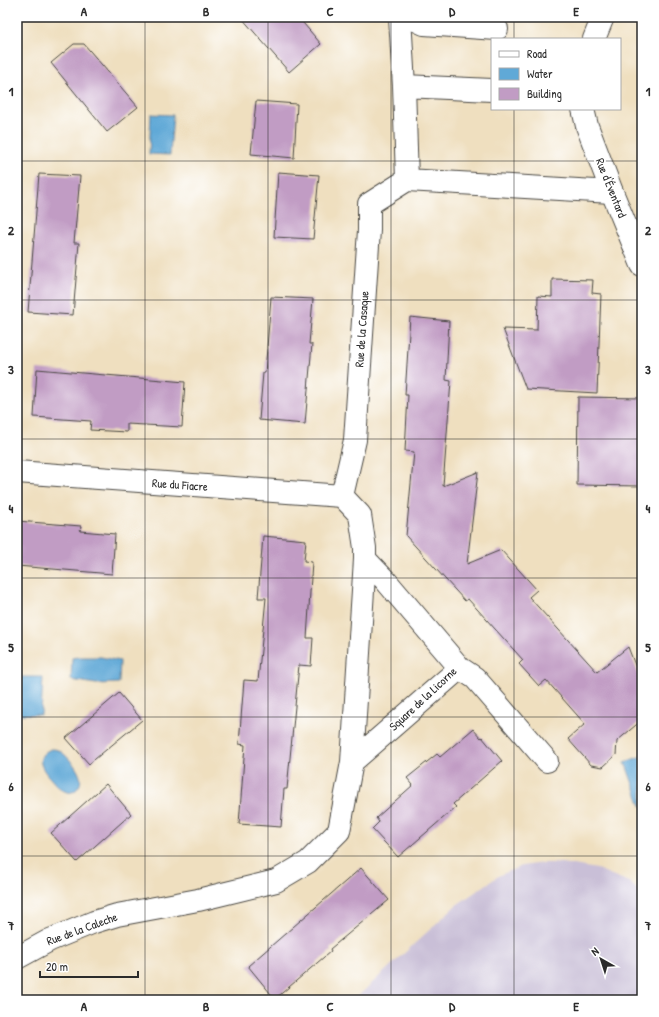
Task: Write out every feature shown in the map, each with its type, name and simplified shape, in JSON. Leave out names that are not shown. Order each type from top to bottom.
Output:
[{"type":"street","points":[[400,17],[407,180],[612,192]]},
{"type":"street","points":[[409,17],[424,24],[497,29]]},
{"type":"street","points":[[594,38],[604,17]]},
{"type":"street","points":[[404,86],[491,90]]},
{"type":"street","name":"Rue d'Éventard","points":[[583,110],[587,126],[612,192],[642,265]]},
{"type":"street","name":"Rue de la Casaque","points":[[342,496],[355,440],[369,230],[369,204],[407,180]]},
{"type":"street","name":"Rue du Fiacre","points":[[17,472],[342,496]]},
{"type":"street","points":[[342,496],[360,515],[365,548],[352,762]]},
{"type":"street","name":"Square de la Licorne","points":[[352,762],[460,668],[391,587],[365,559]]},
{"type":"street","points":[[460,668],[475,678],[547,761]]},
{"type":"street","name":"Rue de la Caleche","points":[[17,958],[50,940],[94,922],[117,915],[198,900],[276,881],[308,862],[339,831],[352,762]]},
{"type":"shaded area","points":[[542,863],[562,863],[597,869],[629,882],[642,894],[642,1000],[354,1000],[455,906],[500,875],[522,866]]},
{"type":"water","points":[[151,114],[173,115],[170,155],[149,154]]},
{"type":"water","points":[[101,657],[120,661],[119,683],[96,684],[71,680],[72,658]]},
{"type":"water","points":[[21,677],[43,677],[41,715],[19,714]]},
{"type":"water","points":[[51,749],[57,749],[60,751],[67,757],[78,772],[81,782],[72,792],[64,791],[56,785],[42,766],[42,755]]},
{"type":"water","points":[[642,756],[642,806],[641,806],[625,762]]},
{"type":"building","points":[[241,17],[298,17],[321,44],[289,72]]},
{"type":"building","points":[[74,44],[84,44],[138,107],[107,132],[51,63]]},
{"type":"building","points":[[256,101],[297,104],[294,158],[251,154]]},
{"type":"building","points":[[278,172],[319,175],[313,239],[274,237]]},
{"type":"building","points":[[39,174],[80,176],[74,243],[79,243],[73,315],[28,312]]},
{"type":"building","points":[[552,279],[593,280],[592,293],[601,294],[597,393],[526,389],[503,329],[537,330],[538,296],[552,297]]},
{"type":"building","points":[[271,297],[313,299],[309,344],[312,344],[305,424],[259,420],[263,373],[265,373]]},
{"type":"building","points":[[410,317],[449,321],[446,380],[451,381],[443,486],[478,472],[467,564],[501,550],[537,590],[529,597],[597,672],[628,647],[642,683],[642,720],[617,741],[616,755],[603,767],[591,765],[568,739],[585,724],[546,680],[539,686],[519,664],[523,660],[468,599],[465,601],[406,536],[414,452],[405,451],[408,395],[405,395]]},
{"type":"building","points":[[37,369],[185,382],[182,427],[127,424],[127,432],[90,430],[91,421],[34,417]]},
{"type":"building","points":[[578,397],[642,398],[642,486],[577,485]]},
{"type":"building","points":[[17,521],[81,526],[80,531],[115,534],[112,574],[17,566]]},
{"type":"building","points":[[263,536],[306,540],[304,561],[312,562],[307,638],[313,638],[311,666],[299,665],[287,789],[284,789],[281,827],[239,824],[245,745],[239,744],[244,680],[258,681],[266,598],[258,598]]},
{"type":"building","points":[[119,693],[142,720],[89,764],[66,738]]},
{"type":"building","points":[[473,729],[481,738],[482,737],[502,761],[453,804],[456,807],[398,857],[372,829],[379,822],[376,818],[413,785],[407,778],[437,754],[440,757]]},
{"type":"building","points":[[106,784],[131,814],[77,862],[51,833]]},
{"type":"building","points":[[361,868],[389,900],[330,949],[331,951],[275,999],[248,966]]}]
